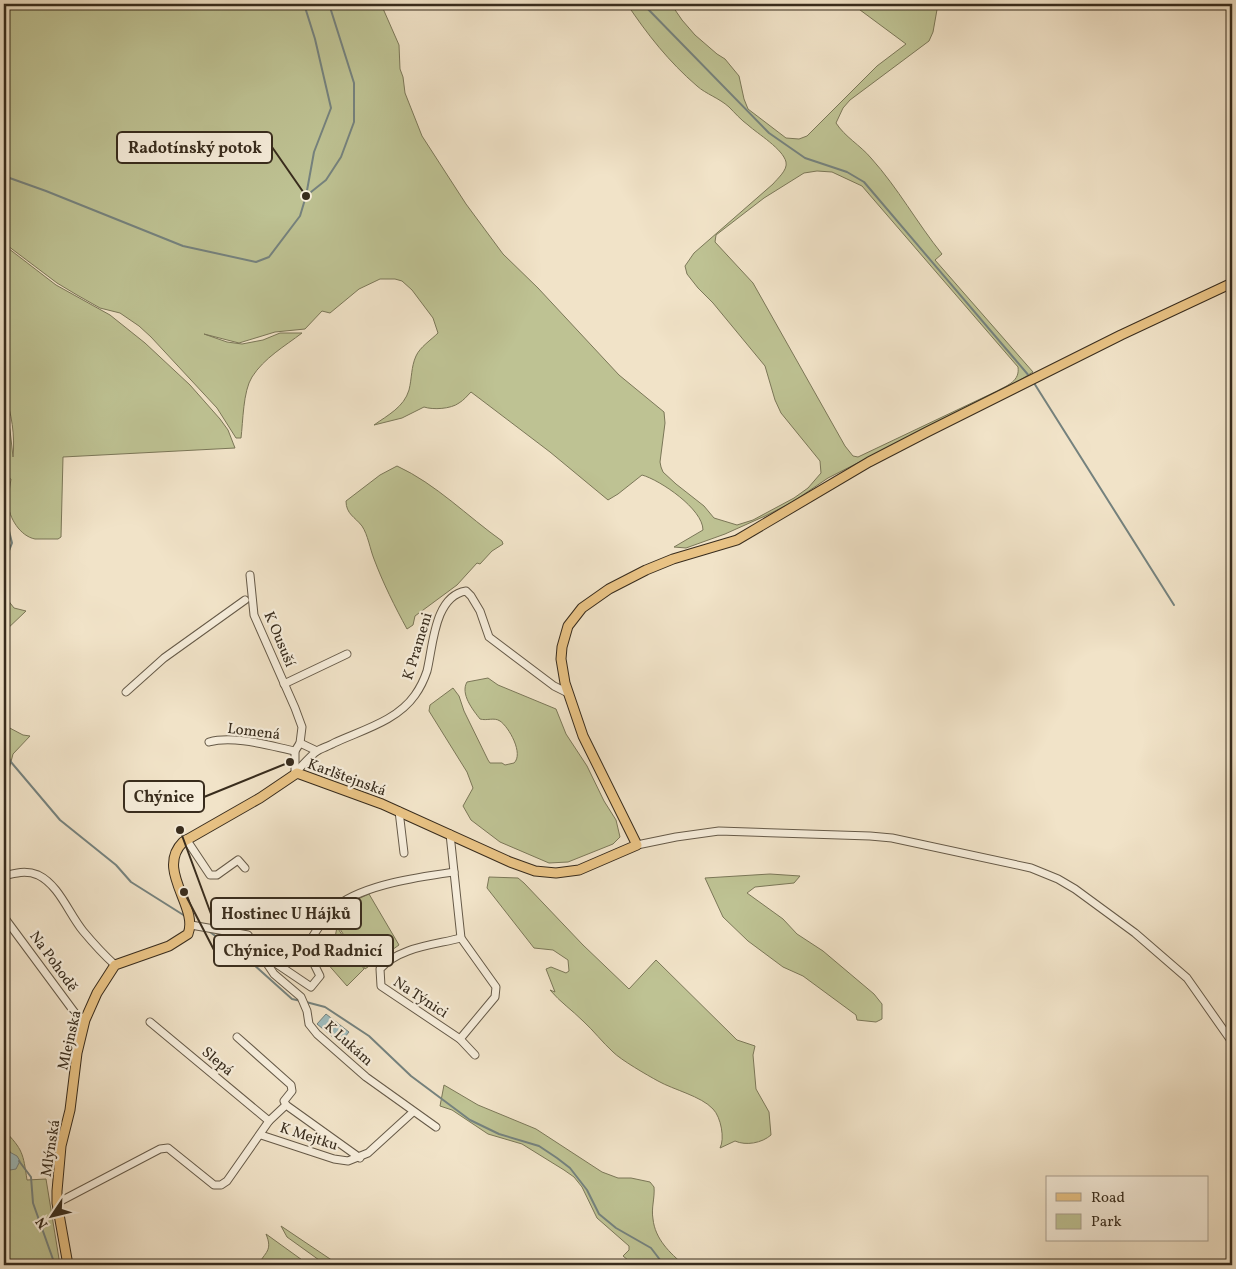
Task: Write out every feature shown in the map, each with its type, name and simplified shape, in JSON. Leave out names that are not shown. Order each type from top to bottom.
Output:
[{"type":"main road","points":[[637,845],[584,736],[568,693],[561,659],[562,647],[568,626],[582,608],[609,589],[646,570],[673,559],[737,540],[869,462],[1121,335],[1232,283]]},
{"type":"main road","name":"Karlštejnská","points":[[186,839],[260,798],[295,773],[317,779],[399,811],[516,864],[540,872],[565,873],[579,870],[637,845]]},
{"type":"main road","points":[[115,965],[177,942],[188,934],[191,925],[177,883],[174,863],[176,851],[186,839]]},
{"type":"main road","name":"Mlejnská","points":[[72,1097],[77,1052],[85,1020],[96,993],[115,965]]},
{"type":"main road","name":"Mlýnská","points":[[68,1265],[58,1203],[61,1146],[72,1097]]},
{"type":"street","name":"K Ousuší","points":[[250,575],[254,615],[302,727],[300,743]]},
{"type":"street","name":"K Prameni","points":[[317,751],[386,720],[408,704],[426,674],[431,644],[439,617],[446,604],[458,592],[466,591],[472,596],[490,637],[554,686],[568,693]]},
{"type":"street","points":[[126,692],[164,658],[245,600]]},
{"type":"street","name":"K Ousuší","points":[[284,684],[347,654]]},
{"type":"street","name":"Lomená","points":[[209,742],[216,740],[242,741],[295,751]]},
{"type":"street","points":[[300,743],[317,751],[295,773],[295,751],[300,743]]},
{"type":"street","points":[[399,811],[404,853]]},
{"type":"street","points":[[637,845],[719,831],[870,836],[892,838],[1031,868],[1058,879],[1075,889],[1135,933],[1178,969],[1187,978],[1232,1042]]},
{"type":"street","points":[[450,834],[461,938],[496,987],[495,997],[460,1039]]},
{"type":"street","points":[[186,839],[210,875],[217,874],[238,860],[245,868]]},
{"type":"street","points":[[4,876],[27,872],[36,874],[47,881],[83,930],[115,965]]},
{"type":"street","points":[[264,959],[268,958],[311,987],[320,976],[307,950],[307,945],[330,912],[369,891],[404,880],[454,872]]},
{"type":"street","name":"Na Pohodě","points":[[4,917],[75,1013],[85,1020]]},
{"type":"street","name":"K Lukám","points":[[191,925],[246,934],[274,974],[301,996],[310,1024],[317,1034],[366,1077],[436,1127]]},
{"type":"street","name":"Na Týnici","points":[[461,938],[404,952],[386,962],[380,969],[381,986],[460,1039],[475,1055]]},
{"type":"street","name":"Slepá","points":[[150,1022],[269,1121]]},
{"type":"street","points":[[237,1037],[291,1085],[292,1091],[284,1101],[286,1105]]},
{"type":"street","name":"K Mejtku","points":[[286,1105],[360,1158],[348,1161],[334,1159],[261,1135],[269,1121],[286,1105]]},
{"type":"street","points":[[360,1158],[413,1112]]},
{"type":"street","points":[[58,1203],[160,1149],[168,1148],[214,1185],[221,1185],[227,1181],[261,1135]]},
{"type":"green space","points":[[4,4],[381,4],[399,45],[400,69],[405,93],[422,136],[466,204],[503,254],[538,288],[619,375],[664,412],[665,423],[660,462],[663,472],[704,506],[714,518],[737,525],[753,520],[794,498],[808,488],[821,473],[820,461],[781,413],[765,366],[713,303],[698,288],[687,274],[685,266],[694,253],[773,184],[784,171],[786,162],[780,152],[770,142],[743,121],[729,107],[697,86],[677,67],[651,37],[627,4],[671,4],[695,35],[725,59],[739,76],[748,109],[786,138],[799,139],[807,136],[877,66],[906,44],[852,4],[938,4],[933,32],[929,41],[850,100],[843,108],[836,123],[881,169],[899,193],[942,254],[935,260],[1033,372],[1017,382],[828,478],[791,503],[765,516],[725,534],[686,548],[674,547],[703,530],[696,513],[679,496],[642,475],[608,500],[550,452],[471,392],[461,402],[451,407],[437,409],[424,407],[402,418],[374,425],[395,410],[407,396],[416,356],[438,333],[433,318],[412,290],[402,281],[380,279],[359,289],[330,313],[322,311],[305,329],[275,332],[239,343],[204,334],[227,342],[242,344],[263,340],[280,333],[302,333],[269,358],[252,377],[245,398],[241,438],[236,438],[217,408],[139,326],[120,313],[100,308],[57,283],[4,243]],"holes":[[[817,171],[832,172],[862,186],[1018,367],[1017,376],[1005,387],[858,457],[853,456],[845,446],[753,283],[715,242],[716,235],[764,198],[804,173]]]},
{"type":"green space","points":[[4,245],[56,285],[110,315],[145,343],[190,385],[220,419],[228,430],[235,448],[63,457],[61,537],[58,539],[35,539],[20,530],[16,526],[9,509],[11,479],[4,477],[4,403],[13,457],[14,441],[11,417],[4,393]]},
{"type":"green space","points":[[397,466],[438,491],[502,541],[503,544],[492,551],[480,564],[477,563],[457,585],[415,616],[413,625],[407,629],[381,577],[364,530],[349,512],[346,505],[346,501],[380,475]]},
{"type":"green space","points":[[4,595],[14,608],[26,611],[4,632]]},
{"type":"green space","points":[[488,678],[498,685],[556,709],[566,734],[587,766],[604,801],[616,820],[620,837],[613,844],[568,862],[549,863],[500,842],[471,820],[463,806],[473,788],[467,772],[429,711],[430,705],[453,688],[459,696],[464,711],[490,763],[502,763],[505,765],[514,763],[517,759],[516,747],[504,724],[498,720],[480,719],[466,697],[465,687],[467,682]]},
{"type":"green space","points":[[4,725],[23,735],[30,736],[13,754],[7,777],[4,770]]},
{"type":"green space","points":[[770,874],[800,876],[794,883],[755,887],[747,893],[783,919],[797,934],[823,951],[874,994],[882,1004],[882,1019],[876,1022],[857,1020],[856,1015],[803,976],[783,967],[748,941],[723,917],[705,878]]},
{"type":"green space","points":[[489,877],[518,878],[629,989],[656,960],[737,1040],[755,1046],[753,1055],[756,1089],[769,1112],[771,1135],[759,1142],[739,1143],[735,1141],[720,1148],[722,1139],[718,1117],[708,1104],[653,1078],[613,1052],[550,990],[555,992],[546,969],[551,967],[566,973],[569,971],[568,960],[553,950],[534,948],[487,888]]},
{"type":"green space","points":[[369,894],[399,945],[365,969],[335,921],[337,920],[334,914],[336,912],[345,922],[349,913],[345,905]]},
{"type":"green space","points":[[337,927],[364,969],[347,986],[326,962],[333,955],[330,951],[333,948]]},
{"type":"green space","points":[[444,1085],[478,1105],[536,1129],[602,1172],[618,1178],[631,1178],[650,1182],[654,1187],[654,1226],[660,1239],[684,1265],[634,1265],[623,1256],[629,1250],[629,1246],[597,1218],[582,1187],[574,1177],[522,1144],[488,1134],[452,1110],[440,1106]]},
{"type":"green space","points":[[4,1130],[21,1152],[27,1180],[46,1179],[60,1265],[4,1265],[4,1171],[6,1172],[10,1151],[4,1149]]},
{"type":"green space","points":[[281,1226],[339,1265],[326,1265],[287,1237]]},
{"type":"green space","points":[[266,1234],[309,1265],[258,1265],[268,1248],[269,1244]]},
{"type":"water","points":[[326,1014],[349,1032],[340,1043],[317,1024]]},
{"type":"water","points":[[4,1149],[17,1156],[20,1161],[16,1169],[4,1171]]},
{"type":"waterway","points":[[304,4],[315,39],[331,108],[314,152],[306,196]]},
{"type":"waterway","points":[[4,176],[183,246],[256,262],[269,257],[300,216],[306,196],[326,180],[341,157],[354,122],[354,83],[329,4]]},
{"type":"waterway","points":[[643,4],[769,133],[805,158],[847,172],[864,182],[1030,377]]},
{"type":"waterway","points":[[1034,383],[1174,605]]},
{"type":"waterway","points":[[4,511],[12,543],[4,564]]},
{"type":"waterway","points":[[4,739],[7,755],[11,762],[60,820],[116,865],[131,882],[185,916]]},
{"type":"waterway","points":[[210,932],[252,963],[292,999],[301,1001]]},
{"type":"waterway","points":[[306,1002],[325,1007],[369,1036],[411,1076],[470,1120],[499,1134],[539,1146],[557,1158],[570,1168],[587,1190],[599,1214],[616,1228],[651,1248],[664,1265]]},
{"type":"waterway","points":[[19,1161],[31,1177],[33,1203],[55,1265]]},
{"type":"place","name":"Radotínský potok","points":[[306,196]]},
{"type":"place","name":"Chýnice","points":[[290,762]]},
{"type":"place","name":"Hostinec U Hájků","points":[[180,830]]},
{"type":"place","name":"Chýnice, Pod Radnicí","points":[[184,892]]}]
